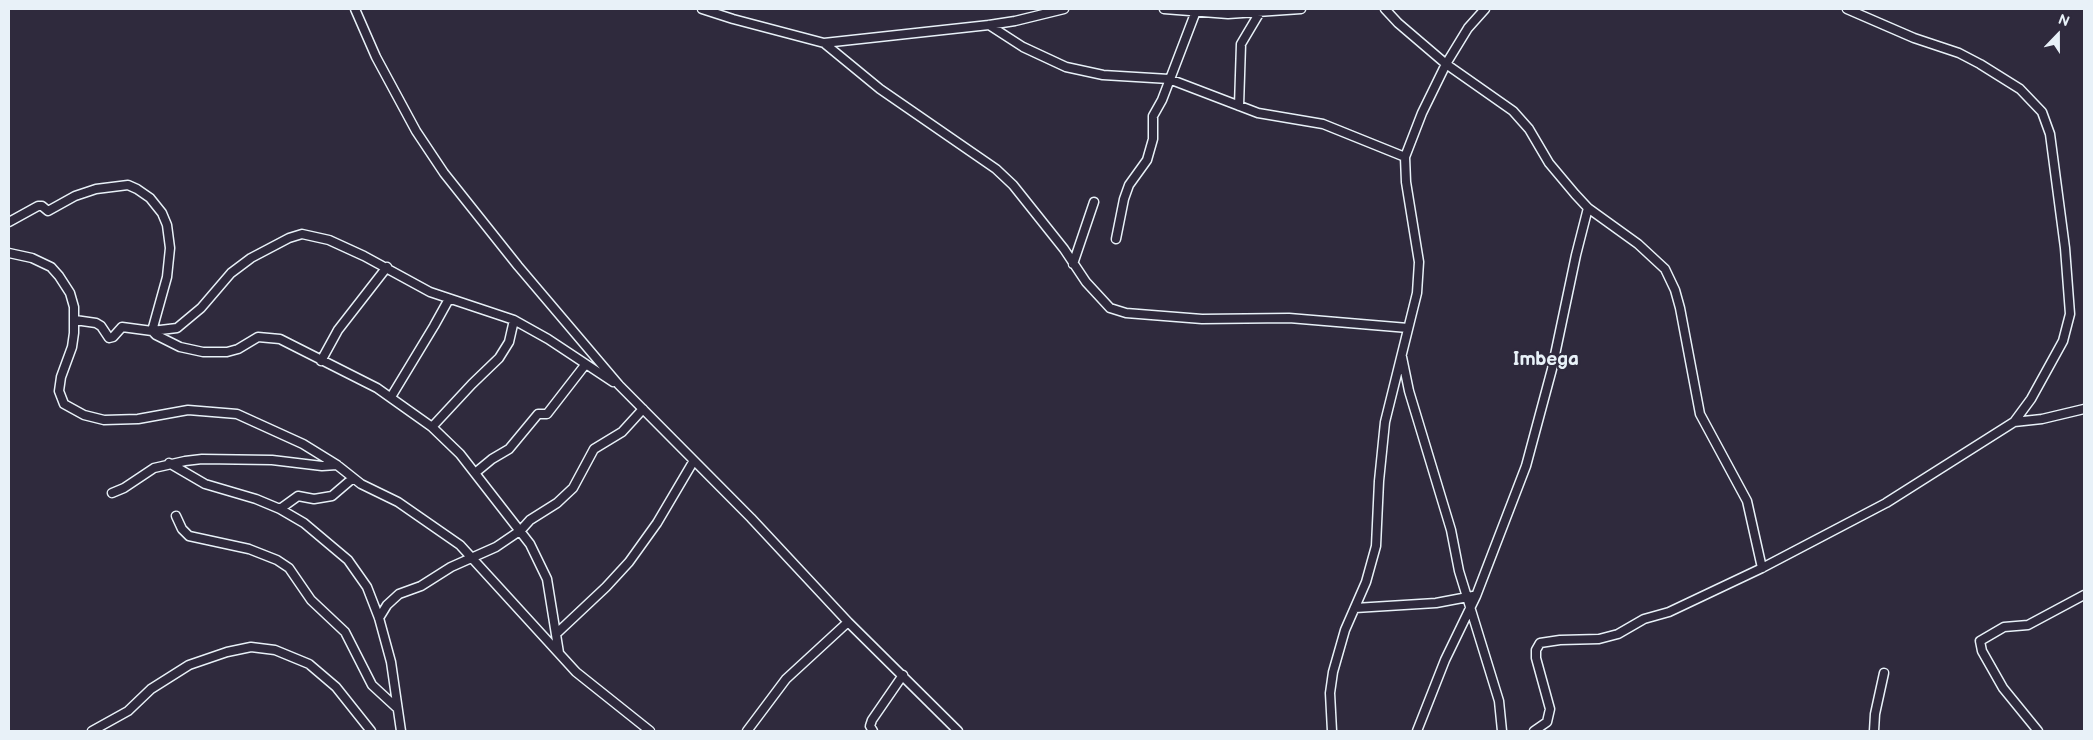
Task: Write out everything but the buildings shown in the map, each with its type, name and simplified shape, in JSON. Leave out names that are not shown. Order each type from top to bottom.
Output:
[{"type":"street","points":[[355,9],[395,94],[416,131],[444,173],[518,266],[619,386],[751,518],[848,622],[958,731]]},
{"type":"street","points":[[702,9],[824,43],[989,25],[1064,9]]},
{"type":"street","points":[[1164,9],[1228,14],[1301,9]]},
{"type":"street","points":[[1385,9],[1446,64],[1522,119],[1549,163],[1588,208],[1665,269],[1671,280],[1680,308],[1700,414],[1747,501],[1762,568]]},
{"type":"street","points":[[1332,731],[1330,693],[1333,672],[1345,630],[1371,566],[1376,546],[1379,481],[1385,422],[1417,293],[1418,262],[1406,182],[1405,157],[1422,113],[1446,64],[1468,28],[1485,9]]},
{"type":"street","points":[[1534,731],[1547,722],[1550,709],[1536,658],[1536,650],[1540,644],[1560,640],[1608,638],[1644,619],[1669,612],[1762,568],[1886,503],[2014,422],[2031,399],[2063,341],[2070,314],[2065,248],[2047,124],[2035,103],[2002,76],[1959,53],[1914,38],[1847,9]]},
{"type":"street","points":[[1116,239],[1124,199],[1129,185],[1147,160],[1153,138],[1153,116],[1162,100],[1196,11]]},
{"type":"street","points":[[1239,106],[1241,44],[1260,12]]},
{"type":"street","points":[[989,25],[1024,47],[1066,67],[1103,75],[1169,80],[1258,113],[1323,124],[1405,157]]},
{"type":"street","points":[[824,43],[880,89],[1005,176],[1064,249],[1073,264],[1105,305],[1110,308],[1126,313],[1202,319],[1289,318],[1408,328]]},
{"type":"street","points":[[9,222],[38,206],[42,206],[48,211],[75,196],[96,189],[128,185],[143,193],[156,204],[162,213],[167,225],[170,248],[166,277],[152,331]]},
{"type":"street","points":[[1073,264],[1094,202]]},
{"type":"street","points":[[1417,731],[1445,660],[1476,596],[1513,504],[1530,454],[1552,369],[1588,208]]},
{"type":"street","points":[[75,320],[96,323],[104,329],[107,337],[110,338],[122,327],[152,331],[171,330],[182,326],[201,308],[231,273],[251,258],[289,238],[302,234],[328,240],[387,267],[414,284],[449,299],[490,310],[514,320],[619,386]]},
{"type":"street","points":[[9,253],[32,258],[51,267],[60,276],[70,293],[75,320],[72,347],[61,377],[59,391],[60,398],[69,408],[84,415],[104,420],[138,419],[188,410],[237,414],[303,444],[337,465],[361,484],[398,502],[444,532],[474,558],[576,672],[639,727],[650,731]]},
{"type":"street","points":[[321,361],[347,316],[387,267]]},
{"type":"street","points":[[391,397],[449,299]]},
{"type":"street","points":[[432,427],[499,358],[508,342],[514,320]]},
{"type":"street","points":[[152,331],[180,347],[212,353],[238,349],[258,337],[274,338],[287,342],[321,361],[370,384],[432,427],[453,445],[521,530],[543,567],[547,579],[559,653]]},
{"type":"street","points":[[1401,352],[1409,391],[1428,451],[1499,701],[1502,731]]},
{"type":"street","points":[[475,473],[508,449],[538,414],[547,414],[584,365]]},
{"type":"street","points":[[2014,422],[2042,418],[2084,408]]},
{"type":"street","points":[[379,618],[386,605],[400,594],[428,582],[450,567],[474,558],[503,543],[521,530],[530,520],[565,496],[578,481],[594,449],[622,432],[643,409]]},
{"type":"street","points":[[112,493],[124,488],[154,468],[169,463],[202,459],[272,460],[322,466],[337,465]]},
{"type":"street","points":[[556,634],[600,594],[629,562],[657,522],[693,462]]},
{"type":"street","points":[[169,463],[206,484],[280,508],[304,523],[348,560],[367,587],[379,618],[391,662],[401,731]]},
{"type":"street","points":[[280,508],[298,496],[314,499],[332,496],[353,478]]},
{"type":"street","points":[[176,516],[182,529],[189,536],[249,549],[277,560],[289,568],[311,600],[345,632],[372,686],[397,708]]},
{"type":"street","points":[[2038,731],[2000,684],[1982,651],[1980,642],[2004,627],[2028,625],[2084,595]]},
{"type":"street","points":[[1355,608],[1436,603],[1476,596]]},
{"type":"street","points":[[746,731],[786,680],[848,622]]},
{"type":"street","points":[[92,731],[128,711],[150,689],[189,665],[226,652],[251,647],[275,650],[309,664],[336,687],[371,731]]},
{"type":"street","points":[[1874,731],[1875,714],[1884,673]]},
{"type":"street","points":[[873,731],[870,726],[872,720],[903,675]]},
{"type":"district","name":"Imbega","points":[[1546,360]]}]
